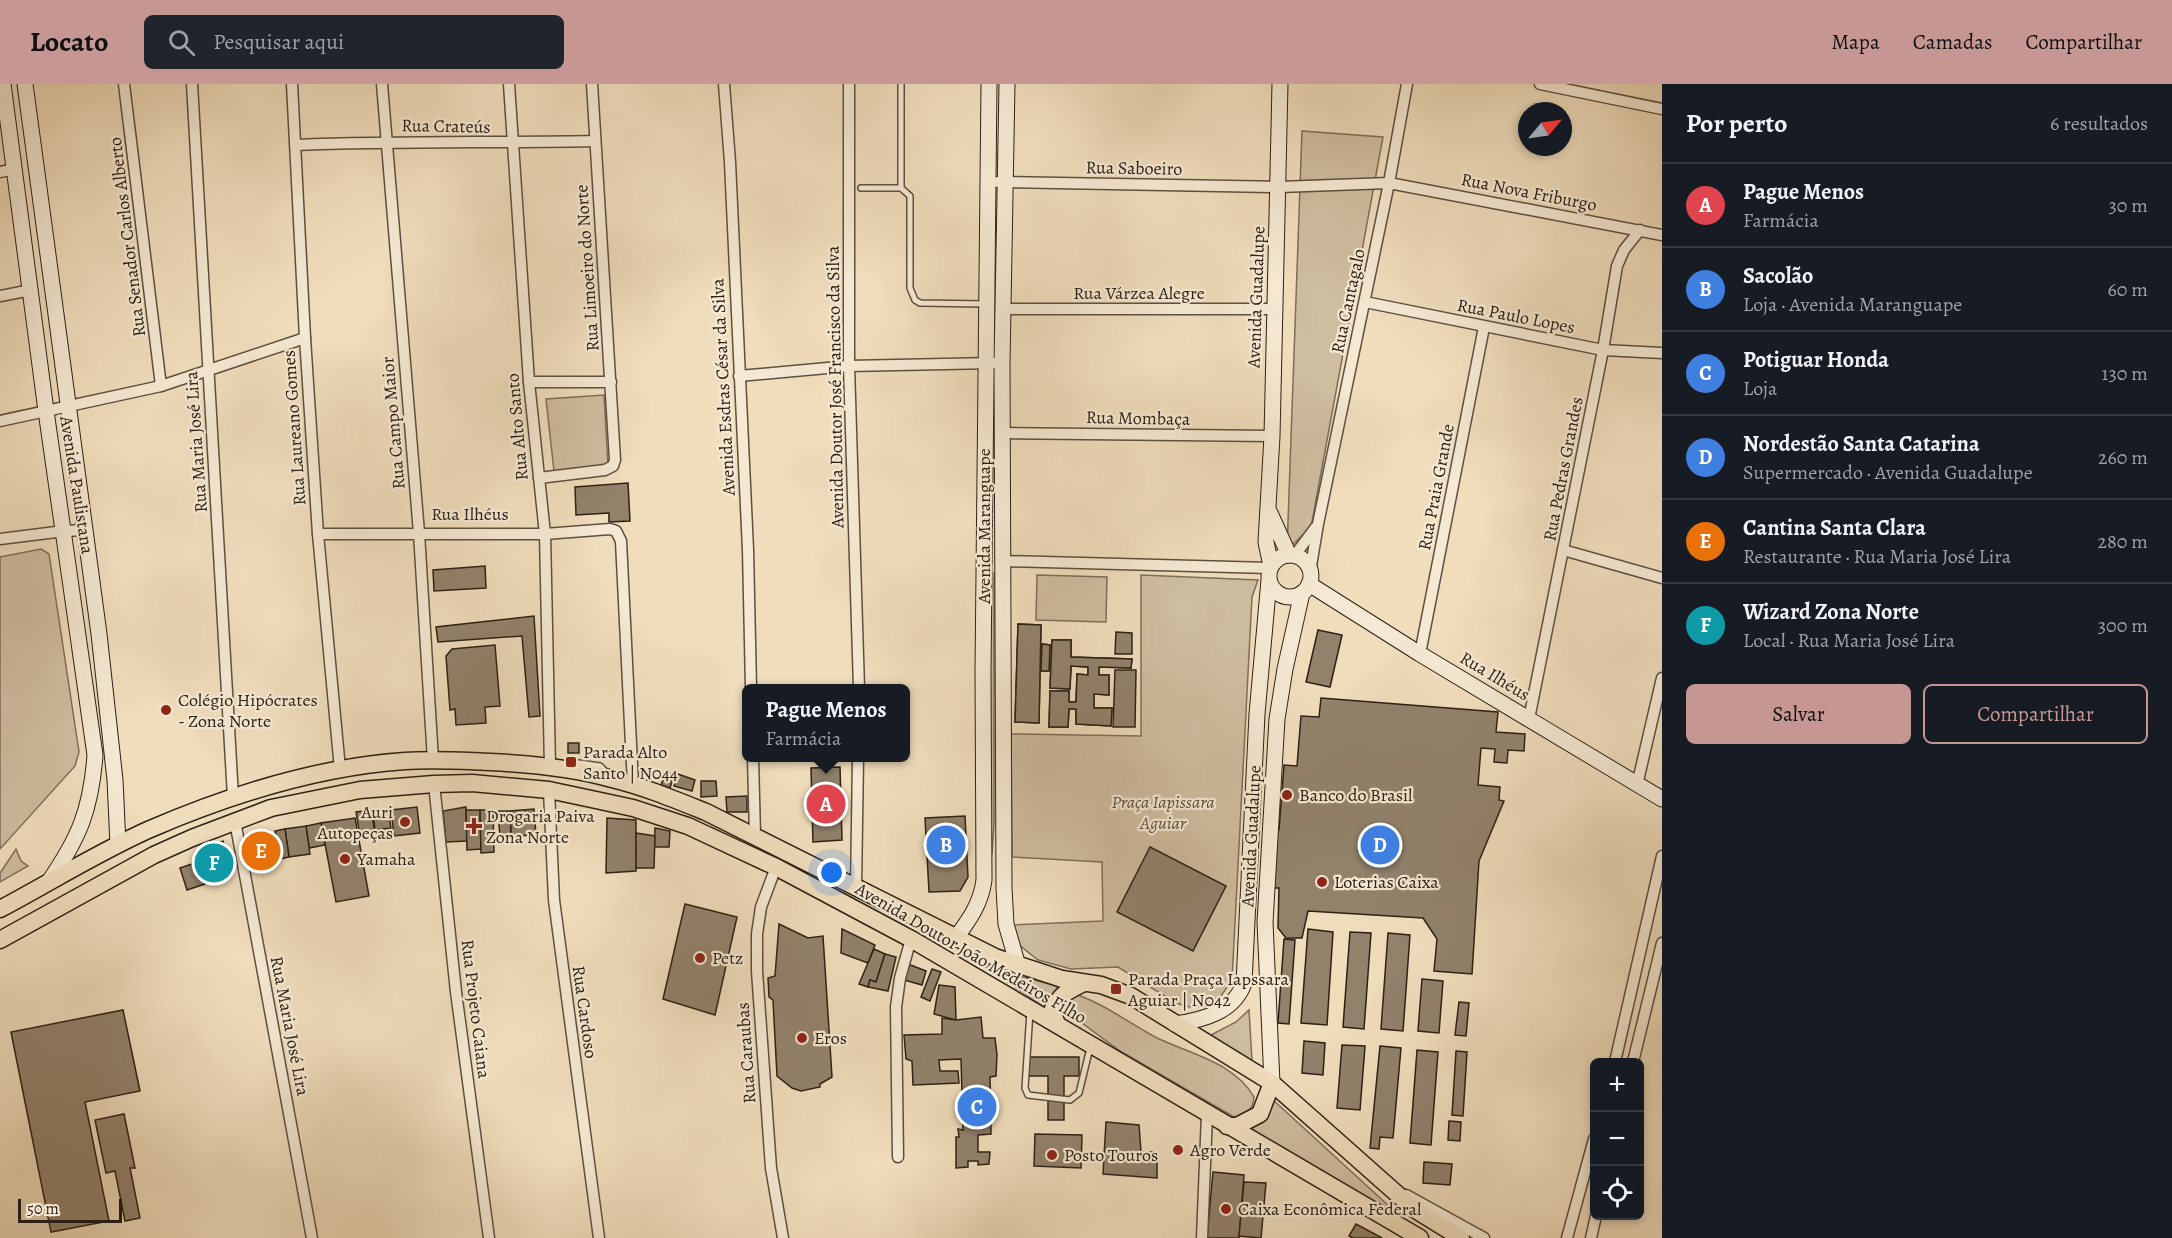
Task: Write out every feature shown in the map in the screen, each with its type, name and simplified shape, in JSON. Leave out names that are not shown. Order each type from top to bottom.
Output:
[{"type":"main road","name":"Avenida Paulistana","points":[[3,84],[7,170],[31,290],[95,755],[94,773],[81,827],[70,851],[48,883]]},
{"type":"main road","name":"Avenida Paulistana","points":[[25,84],[99,634],[115,780],[118,845]]},
{"type":"main road","name":"Avenida Maranguape","points":[[989,84],[986,304],[1004,433],[1004,864],[1006,924],[1018,966]]},
{"type":"main road","name":"Avenida Maranguape","points":[[956,939],[973,916],[982,894],[984,864],[983,671],[987,490],[994,363],[1003,309],[1007,84]]},
{"type":"main road","name":"Avenida Guadalupe","points":[[1175,1024],[1200,1020],[1230,1004],[1241,991],[1245,969],[1257,714],[1270,571],[1266,542],[1272,436],[1280,84]]},
{"type":"main road","points":[[987,490],[993,508],[994,554],[997,559],[1003,561]]},
{"type":"main road","name":"Avenida Guadalupe","points":[[1269,510],[1292,555]]},
{"type":"main road","points":[[1292,555],[1305,561],[1307,583],[1297,596],[1285,597],[1274,591],[1270,571],[1277,559],[1292,555]]},
{"type":"main road","name":"Avenida Guadalupe","points":[[1272,1083],[1265,922],[1278,711],[1285,669],[1307,583]]},
{"type":"main road","name":"Rua Ilhéus","points":[[1307,583],[1420,654],[1662,799]]},
{"type":"main road","points":[[80,643],[91,655],[96,670],[105,752],[115,780]]},
{"type":"main road","name":"Avenida Doutor João Medeiros Filho","points":[[0,909],[118,845],[166,823],[233,797],[305,776],[340,769],[433,760],[516,764],[611,778],[672,798],[755,836],[956,939],[1018,966],[1062,979],[1109,987],[1131,996],[1272,1083],[1422,1215],[1461,1238]]},
{"type":"main road","name":"Avenida Doutor João Medeiros Filho","points":[[7,935],[154,855],[235,820],[271,808],[360,790],[434,784],[472,783],[549,790],[633,808],[688,826],[776,867],[911,939],[1413,1236]]},
{"type":"main road","points":[[7,935],[51,903],[114,866],[118,845]]},
{"type":"main road","points":[[1250,859],[1255,873],[1254,916],[1258,921],[1265,922]]},
{"type":"main road","points":[[984,864],[1004,864]]},
{"type":"main road","points":[[1057,1024],[1052,1011],[1059,998],[1063,993],[1084,983]]},
{"type":"main road","points":[[1227,1126],[1237,1126],[1260,1114],[1272,1083]]},
{"type":"street","name":"Rua Senador Carlos Alberto","points":[[124,84],[161,386]]},
{"type":"street","name":"Rua Maria José Lira","points":[[192,84],[233,797]]},
{"type":"street","name":"Rua Laureano Gomes","points":[[292,84],[318,534],[340,769]]},
{"type":"street","name":"Rua Campo Maior","points":[[382,84],[419,533],[433,760]]},
{"type":"street","name":"Rua Alto Santo","points":[[508,84],[529,382],[545,534],[554,768]]},
{"type":"street","name":"Rua Limoeiro do Norte","points":[[538,478],[605,470],[614,464],[616,451],[592,84]]},
{"type":"street","name":"Avenida Esdras César da Silva","points":[[724,84],[730,162],[748,550],[751,684]]},
{"type":"street","name":"Avenida Doutor José Francisco da Silva","points":[[849,84],[849,366],[859,684]]},
{"type":"street","name":"Rua Cantagalo","points":[[1307,583],[1389,183],[1407,84]]},
{"type":"street","points":[[1540,84],[1662,109]]},
{"type":"street","name":"Rua Crateús","points":[[297,145],[386,141],[513,143],[595,141]]},
{"type":"street","name":"Rua Saboeiro","points":[[988,182],[1279,187],[1389,183]]},
{"type":"street","name":"Rua Nova Friburgo","points":[[1389,183],[1662,235]]},
{"type":"street","name":"Rua Pedras Grandes","points":[[1529,719],[1603,350],[1617,266],[1624,250],[1640,230]]},
{"type":"street","points":[[0,296],[31,290]]},
{"type":"street","name":"Rua Paulo Lopes","points":[[1365,302],[1603,350],[1662,353]]},
{"type":"street","name":"Rua Várzea Alegre","points":[[1003,309],[1275,309]]},
{"type":"street","name":"Rua Praia Grande","points":[[1420,654],[1484,327]]},
{"type":"street","points":[[0,421],[161,386],[305,338]]},
{"type":"street","points":[[739,376],[849,366],[994,363]]},
{"type":"street","points":[[529,382],[611,382]]},
{"type":"street","name":"Rua Mombaça","points":[[1004,433],[1272,436]]},
{"type":"street","name":"Rua Cantagalo","points":[[1292,555],[1318,524]]},
{"type":"street","name":"Rua Ilhéus","points":[[318,534],[545,534],[609,529],[616,531],[620,536],[633,784]]},
{"type":"street","points":[[0,539],[84,530]]},
{"type":"street","points":[[1563,550],[1662,578]]},
{"type":"street","points":[[1003,561],[1270,571]]},
{"type":"street","points":[[1637,785],[1662,678]]},
{"type":"street","points":[[753,762],[755,836]]},
{"type":"street","points":[[856,888],[858,762]]},
{"type":"street","name":"Rua Projeto Caiana","points":[[434,784],[456,992],[489,1238]]},
{"type":"street","name":"Rua Cardoso","points":[[549,790],[554,900],[599,1238]]},
{"type":"street","name":"Rua Maria José Lira","points":[[235,820],[312,1238]]},
{"type":"street","points":[[1616,1058],[1662,856]]},
{"type":"street","name":"Rua Caraubas","points":[[776,867],[761,907],[757,934],[757,971],[771,1167],[783,1238]]},
{"type":"street","points":[[898,1157],[896,1007],[900,978],[911,939]]},
{"type":"street","points":[[1634,1058],[1662,943]]},
{"type":"street","points":[[1202,1238],[1207,1113]]},
{"type":"street","points":[[1567,1238],[1590,1154]]},
{"type":"street","name":"Avenida Doutor João Medeiros Filho","points":[[1385,1183],[1484,1238]]},
{"type":"street","points":[[1591,1238],[1595,1220]]},
{"type":"lane","points":[[901,84],[901,188]]},
{"type":"lane","points":[[861,188],[901,188],[907,191],[911,201],[910,288],[915,300],[920,303],[986,304]]},
{"type":"lane","points":[[0,901],[20,899]]},
{"type":"lane","points":[[1030,1010],[1025,1089],[1028,1095],[1070,1100],[1075,1098],[1079,1093],[1091,1044]]},
{"type":"green space","points":[[1302,131],[1383,137],[1311,527],[1287,550]]},
{"type":"green space","points":[[604,395],[608,465],[554,471],[546,399]]},
{"type":"green space","points":[[41,549],[49,554],[79,752],[75,766],[0,849],[0,557]]},
{"type":"green space","points":[[989,570],[994,574],[994,824],[992,854],[989,856]]},
{"type":"green space","points":[[1037,575],[1107,577],[1106,622],[1036,620]]},
{"type":"green space","name":"Praça Iapissara Aguiar","points":[[1141,575],[1258,580],[1252,597],[1232,980],[1221,996],[1205,1006],[1190,1007],[1176,1003],[1118,967],[1071,969],[1038,960],[1018,944],[1012,925],[1103,921],[1102,862],[1012,857],[1011,734],[1141,736]]},
{"type":"green space","points":[[16,849],[21,861],[28,866],[0,882],[0,873]]},
{"type":"green space","points":[[980,963],[1015,975],[1058,986],[1045,1008]]},
{"type":"green space","points":[[1075,994],[1107,1009],[1157,1038],[1224,1068],[1246,1085],[1254,1097],[1251,1109],[1234,1117],[1120,1051],[1067,1012],[1068,1002]]},
{"type":"green space","points":[[1249,1010],[1252,1061],[1209,1036],[1236,1022]]},
{"type":"green space","points":[[1271,1098],[1414,1229],[1245,1133],[1257,1124]]},
{"type":"building","points":[[628,483],[630,521],[609,522],[609,513],[576,515],[575,487]]},
{"type":"building","points":[[485,566],[486,588],[434,591],[433,570]]},
{"type":"building","points":[[534,616],[540,716],[529,717],[522,636],[438,642],[436,627]]},
{"type":"building","points":[[1018,624],[1041,625],[1039,723],[1015,722]]},
{"type":"building","points":[[1018,624],[1041,625],[1039,723],[1015,722]]},
{"type":"building","points":[[1318,630],[1342,635],[1330,687],[1306,682]]},
{"type":"building","points":[[1116,632],[1132,633],[1132,654],[1115,654]]},
{"type":"building","points":[[1052,640],[1071,640],[1071,657],[1132,659],[1131,668],[1099,667],[1099,675],[1109,675],[1109,695],[1094,694],[1094,708],[1112,708],[1111,726],[1076,724],[1076,709],[1069,709],[1068,727],[1049,727],[1050,691],[1069,691],[1069,702],[1076,702],[1077,674],[1088,675],[1088,667],[1071,666],[1070,689],[1050,688]]},
{"type":"building","points":[[1052,640],[1071,640],[1071,657],[1132,659],[1131,668],[1099,667],[1099,675],[1109,675],[1109,695],[1094,694],[1094,708],[1112,708],[1111,726],[1076,724],[1076,709],[1069,709],[1068,727],[1049,727],[1050,691],[1069,691],[1069,702],[1076,702],[1077,674],[1088,675],[1088,667],[1071,666],[1070,689],[1050,688]]},
{"type":"building","points":[[1042,644],[1050,645],[1049,671],[1041,671]]},
{"type":"building","points":[[1042,644],[1050,645],[1049,671],[1041,671]]},
{"type":"building","points":[[495,645],[500,706],[485,707],[486,723],[456,725],[455,709],[450,710],[446,656],[452,649]]},
{"type":"building","points":[[1115,670],[1136,670],[1135,727],[1113,727]]},
{"type":"building","points":[[1321,698],[1498,712],[1496,732],[1525,734],[1524,751],[1508,750],[1507,763],[1494,762],[1495,749],[1481,748],[1478,785],[1500,787],[1499,800],[1504,801],[1479,861],[1472,974],[1434,971],[1437,939],[1423,918],[1308,911],[1302,938],[1286,938],[1278,928],[1279,888],[1273,888],[1276,830],[1279,830],[1284,765],[1297,766],[1301,716],[1319,717]]},
{"type":"building","points":[[568,743],[579,743],[579,753],[568,753]]},
{"type":"building","points":[[840,767],[842,840],[813,842],[811,768]]},
{"type":"building","points":[[666,772],[674,775],[670,788],[661,785]]},
{"type":"building","points":[[678,774],[695,780],[692,791],[674,786]]},
{"type":"building","points":[[701,781],[716,781],[717,796],[701,797]]},
{"type":"building","points":[[747,796],[747,812],[727,812],[726,797]]},
{"type":"building","name":"Auri Autopeças","points":[[417,807],[420,833],[394,836],[391,810]]},
{"type":"building","points":[[466,807],[467,841],[446,842],[443,811]]},
{"type":"building","points":[[388,809],[391,828],[375,830],[373,811]]},
{"type":"building","points":[[534,809],[536,835],[511,836],[510,811]]},
{"type":"building","points":[[371,810],[375,833],[360,836],[356,812]]},
{"type":"building","name":"Drogaria Paiva Zona Norte","points":[[466,810],[480,810],[481,849],[467,850]]},
{"type":"building","points":[[480,810],[493,810],[494,852],[481,853]]},
{"type":"building","points":[[498,811],[510,811],[511,836],[500,837]]},
{"type":"building","points":[[965,816],[968,877],[960,891],[929,892],[925,818]]},
{"type":"building","name":"Yamaha","points":[[355,818],[369,896],[336,902],[321,823]]},
{"type":"building","points":[[607,818],[636,820],[636,871],[606,873]]},
{"type":"building","points":[[321,823],[325,845],[309,848],[306,826]]},
{"type":"building","points":[[306,826],[310,854],[289,857],[285,829]]},
{"type":"building","points":[[655,828],[670,831],[669,847],[654,847]]},
{"type":"building","points":[[285,829],[289,857],[280,859],[275,831]]},
{"type":"building","points":[[263,832],[271,867],[259,870],[251,835]]},
{"type":"building","points":[[636,833],[655,836],[654,868],[636,868]]},
{"type":"building","points":[[223,841],[229,873],[206,880],[199,853]]},
{"type":"building","points":[[1150,847],[1226,886],[1193,951],[1117,912]]},
{"type":"building","points":[[198,862],[205,884],[187,890],[180,868]]},
{"type":"building","name":"Petz","points":[[685,904],[737,917],[715,1015],[663,999]]},
{"type":"building","name":"Eros","points":[[779,924],[808,938],[823,936],[832,1077],[820,1084],[820,1087],[801,1091],[792,1088],[777,1076],[773,1000],[769,997],[768,978],[775,976]]},
{"type":"building","points":[[842,929],[875,945],[868,963],[841,953]]},
{"type":"building","points":[[1308,929],[1333,932],[1327,1025],[1301,1023]]},
{"type":"building","points":[[1350,932],[1371,933],[1364,1029],[1343,1027]]},
{"type":"building","points":[[1388,933],[1410,935],[1403,1031],[1381,1029]]},
{"type":"building","points":[[1284,939],[1295,940],[1289,1024],[1278,1023]]},
{"type":"building","points":[[874,949],[885,954],[876,982],[870,980],[868,987],[859,984]]},
{"type":"building","points":[[885,954],[896,957],[888,991],[868,987],[870,980],[876,982]]},
{"type":"building","points":[[908,964],[926,971],[922,985],[904,980]]},
{"type":"building","points":[[932,969],[941,972],[930,1001],[921,997]]},
{"type":"building","points":[[1422,979],[1443,981],[1439,1033],[1418,1031]]},
{"type":"building","points":[[939,985],[955,987],[956,1020],[934,1014]]},
{"type":"building","points":[[1459,1002],[1469,1003],[1466,1036],[1455,1035]]},
{"type":"building","points":[[123,1010],[140,1091],[85,1102],[109,1221],[51,1232],[11,1032]]},
{"type":"building","points":[[981,1017],[983,1038],[995,1038],[997,1055],[996,1076],[990,1077],[991,1134],[978,1135],[978,1152],[990,1152],[989,1164],[978,1165],[978,1161],[968,1161],[968,1167],[956,1168],[956,1137],[959,1137],[958,1129],[963,1130],[961,1059],[939,1060],[940,1071],[958,1071],[959,1083],[913,1085],[912,1061],[906,1059],[904,1035],[942,1034],[942,1018],[956,1020]]},
{"type":"building","points":[[1304,1041],[1325,1043],[1323,1075],[1302,1073]]},
{"type":"building","points":[[1342,1045],[1365,1046],[1360,1110],[1337,1108]]},
{"type":"building","points":[[1380,1046],[1401,1048],[1393,1138],[1380,1137],[1379,1149],[1370,1148]]},
{"type":"building","points":[[1417,1050],[1438,1052],[1431,1145],[1410,1143]]},
{"type":"building","points":[[1456,1051],[1467,1052],[1463,1116],[1452,1115]]},
{"type":"building","points":[[1029,1057],[1079,1057],[1079,1076],[1064,1076],[1064,1120],[1048,1120],[1048,1076],[1029,1076]]},
{"type":"building","points":[[124,1114],[135,1168],[130,1168],[140,1218],[125,1221],[115,1171],[106,1173],[95,1120]]},
{"type":"building","points":[[1449,1121],[1461,1122],[1460,1141],[1448,1140]]},
{"type":"building","points":[[1106,1122],[1139,1125],[1141,1152],[1157,1152],[1157,1178],[1103,1174]]},
{"type":"building","points":[[1035,1134],[1082,1135],[1081,1168],[1034,1166]]},
{"type":"building","points":[[1424,1162],[1452,1164],[1450,1185],[1423,1183]]},
{"type":"building","name":"Caixa Econômica Federal","points":[[1213,1172],[1244,1175],[1239,1238],[1207,1238]]},
{"type":"building","points":[[1244,1182],[1266,1183],[1261,1238],[1239,1236]]},
{"type":"building","points":[[1356,1224],[1382,1238],[1349,1236]]},
{"type":"place","name":"Colégio Hipócrates - Zona Norte","points":[[166,710]]},
{"type":"place","name":"Parada Alto Santo | N044","points":[[571,762]]},
{"type":"place","name":"Banco do Brasil","points":[[1287,795]]},
{"type":"place","name":"Pague Menos","points":[[826,804]]},
{"type":"place","name":"Auri Autopeças","points":[[405,822]]},
{"type":"place","name":"Drogaria Paiva Zona Norte","points":[[474,826]]},
{"type":"place","name":"Sacolão","points":[[946,845]]},
{"type":"place","name":"Nordestão Santa Catarina","points":[[1380,845]]},
{"type":"place","name":"Cantina Santa Clara","points":[[261,851]]},
{"type":"place","name":"Yamaha","points":[[345,859]]},
{"type":"place","name":"Wizard Zona Norte","points":[[214,863]]},
{"type":"place","name":"Loterias Caixa","points":[[1322,882]]},
{"type":"place","name":"Petz","points":[[700,958]]},
{"type":"place","name":"Parada Praça Iapssara Aguiar | N042","points":[[1116,989]]},
{"type":"place","name":"Eros","points":[[802,1038]]},
{"type":"place","name":"Potiguar Honda","points":[[977,1107]]},
{"type":"place","name":"Agro Verde","points":[[1178,1150]]},
{"type":"place","name":"Posto Touros","points":[[1052,1155]]},
{"type":"place","name":"Caixa Econômica Federal","points":[[1226,1209]]}]
